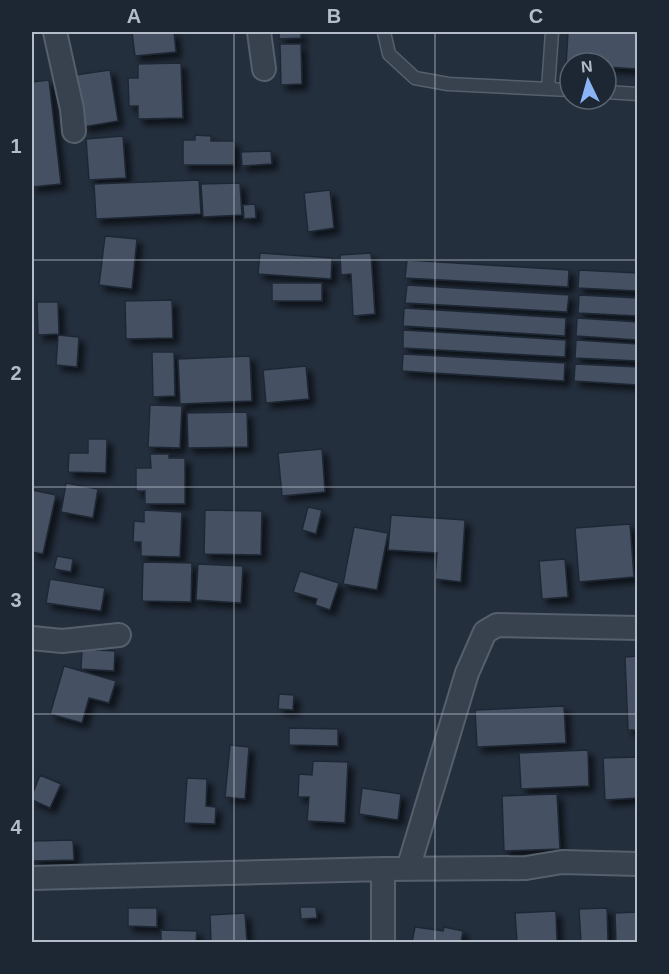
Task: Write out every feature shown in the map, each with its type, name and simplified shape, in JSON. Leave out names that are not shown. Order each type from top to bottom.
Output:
[{"type":"street","points":[[56,32],[72,109],[74,131]]},
{"type":"street","points":[[259,32],[264,69]]},
{"type":"street","points":[[408,870],[468,673],[485,632],[496,625],[638,628]]},
{"type":"street","points":[[32,638],[62,641],[119,634]]},
{"type":"street","points":[[32,878],[383,869],[526,868],[562,862],[638,864]]},
{"type":"street","points":[[383,869],[383,942]]},
{"type":"lane","points":[[384,32],[389,54],[415,78],[448,84],[558,89]]},
{"type":"lane","points":[[548,89],[552,32]]},
{"type":"lane","points":[[618,93],[638,94]]},
{"type":"building","points":[[132,32],[174,32],[176,52],[135,56]]},
{"type":"building","points":[[279,32],[301,32],[301,38],[279,39]]},
{"type":"building","points":[[568,32],[638,32],[638,69],[618,68],[618,51],[567,51]]},
{"type":"building","points":[[280,44],[301,44],[302,84],[281,85]]},
{"type":"building","points":[[181,63],[183,118],[138,119],[138,106],[129,106],[128,78],[138,78],[138,64]]},
{"type":"building","points":[[110,70],[118,121],[83,127],[75,75]]},
{"type":"building","points":[[49,80],[61,184],[32,187],[32,82]]},
{"type":"building","points":[[195,135],[211,136],[211,141],[234,141],[234,165],[183,165],[183,140],[195,140]]},
{"type":"building","points":[[123,136],[126,178],[89,180],[86,139]]},
{"type":"building","points":[[271,151],[272,164],[242,166],[241,152]]},
{"type":"building","points":[[199,180],[201,214],[96,219],[94,184]]},
{"type":"building","points":[[240,183],[242,215],[203,217],[201,184]]},
{"type":"building","points":[[330,190],[334,228],[308,232],[304,193]]},
{"type":"building","points":[[255,204],[256,218],[244,219],[243,205]]},
{"type":"building","points":[[105,236],[137,239],[132,289],[99,285]]},
{"type":"building","points":[[260,253],[332,258],[331,279],[258,274]]},
{"type":"building","points":[[371,253],[375,314],[353,316],[351,274],[341,275],[340,255]]},
{"type":"building","points":[[407,260],[569,270],[568,287],[405,278]]},
{"type":"building","points":[[579,270],[638,273],[638,291],[578,288]]},
{"type":"building","points":[[272,283],[322,283],[322,301],[272,301]]},
{"type":"building","points":[[407,285],[569,295],[567,312],[405,303]]},
{"type":"building","points":[[579,295],[638,298],[638,316],[578,313]]},
{"type":"building","points":[[172,300],[173,338],[126,339],[125,301]]},
{"type":"building","points":[[37,302],[58,302],[59,334],[38,335]]},
{"type":"building","points":[[404,308],[566,318],[565,336],[403,326]]},
{"type":"building","points":[[577,318],[638,322],[638,340],[576,336]]},
{"type":"building","points":[[403,330],[566,340],[565,357],[403,348]]},
{"type":"building","points":[[58,335],[79,337],[77,367],[56,365]]},
{"type":"building","points":[[576,340],[638,344],[638,361],[575,358]]},
{"type":"building","points":[[152,352],[174,352],[175,396],[153,397]]},
{"type":"building","points":[[403,354],[565,363],[564,381],[402,371]]},
{"type":"building","points":[[250,356],[252,401],[180,404],[178,359]]},
{"type":"building","points":[[575,364],[638,367],[638,385],[574,381]]},
{"type":"building","points":[[306,366],[309,399],[266,403],[263,370]]},
{"type":"building","points":[[150,405],[182,406],[180,448],[148,447]]},
{"type":"building","points":[[247,412],[248,447],[188,448],[187,413]]},
{"type":"building","points":[[88,439],[107,439],[106,473],[68,472],[69,453],[88,453]]},
{"type":"building","points":[[322,449],[325,492],[282,496],[278,453]]},
{"type":"building","points":[[150,454],[169,454],[169,458],[185,458],[185,504],[145,504],[145,491],[136,491],[136,468],[151,468]]},
{"type":"building","points":[[66,483],[98,489],[93,518],[61,512]]},
{"type":"building","points":[[32,490],[56,495],[43,554],[32,552]]},
{"type":"building","points":[[308,507],[322,510],[316,534],[302,530]]},
{"type":"building","points":[[144,510],[182,512],[180,557],[141,556],[141,542],[133,542],[134,521],[144,522]]},
{"type":"building","points":[[205,510],[262,511],[261,555],[204,554]]},
{"type":"building","points":[[391,515],[465,520],[461,582],[435,579],[437,553],[388,550]]},
{"type":"building","points":[[630,524],[634,577],[579,582],[575,528]]},
{"type":"building","points":[[354,527],[388,533],[377,590],[343,584]]},
{"type":"building","points":[[57,556],[73,559],[71,572],[54,569]]},
{"type":"building","points":[[565,559],[568,597],[542,599],[539,561]]},
{"type":"building","points":[[143,562],[192,563],[191,602],[142,601]]},
{"type":"building","points":[[198,564],[243,566],[241,603],[196,600]]},
{"type":"building","points":[[300,571],[339,583],[330,610],[315,605],[317,599],[293,592]]},
{"type":"building","points":[[50,579],[105,588],[101,611],[46,603]]},
{"type":"building","points":[[82,649],[115,651],[114,671],[81,669]]},
{"type":"building","points":[[638,656],[638,730],[628,730],[625,657]]},
{"type":"building","points":[[64,666],[116,681],[109,703],[89,698],[82,723],[50,714]]},
{"type":"building","points":[[279,694],[294,695],[293,710],[278,709]]},
{"type":"building","points":[[564,706],[566,743],[477,747],[475,710]]},
{"type":"building","points":[[289,728],[338,729],[338,746],[289,745]]},
{"type":"building","points":[[230,745],[249,747],[245,799],[225,797]]},
{"type":"building","points":[[588,750],[589,786],[521,789],[519,753]]},
{"type":"building","points":[[638,757],[638,798],[605,800],[603,758]]},
{"type":"building","points":[[313,761],[348,762],[345,823],[307,821],[309,797],[298,797],[299,774],[312,775]]},
{"type":"building","points":[[40,775],[61,784],[50,808],[32,800]]},
{"type":"building","points":[[187,778],[207,779],[206,806],[216,807],[215,824],[184,823]]},
{"type":"building","points":[[362,788],[401,794],[398,820],[359,814]]},
{"type":"building","points":[[557,794],[560,849],[504,851],[502,796]]},
{"type":"building","points":[[73,840],[74,860],[33,861],[33,841]]},
{"type":"building","points":[[300,907],[316,907],[317,918],[301,919]]},
{"type":"building","points":[[128,908],[157,908],[157,927],[128,926]]},
{"type":"building","points":[[607,908],[608,942],[581,942],[579,909]]},
{"type":"building","points":[[556,911],[557,942],[517,942],[515,913]]},
{"type":"building","points":[[638,912],[638,942],[616,942],[615,913]]},
{"type":"building","points":[[245,913],[247,942],[211,942],[210,915]]},
{"type":"building","points":[[415,927],[443,931],[444,927],[463,931],[461,942],[412,942]]},
{"type":"building","points":[[161,930],[197,931],[196,942],[161,942]]}]
